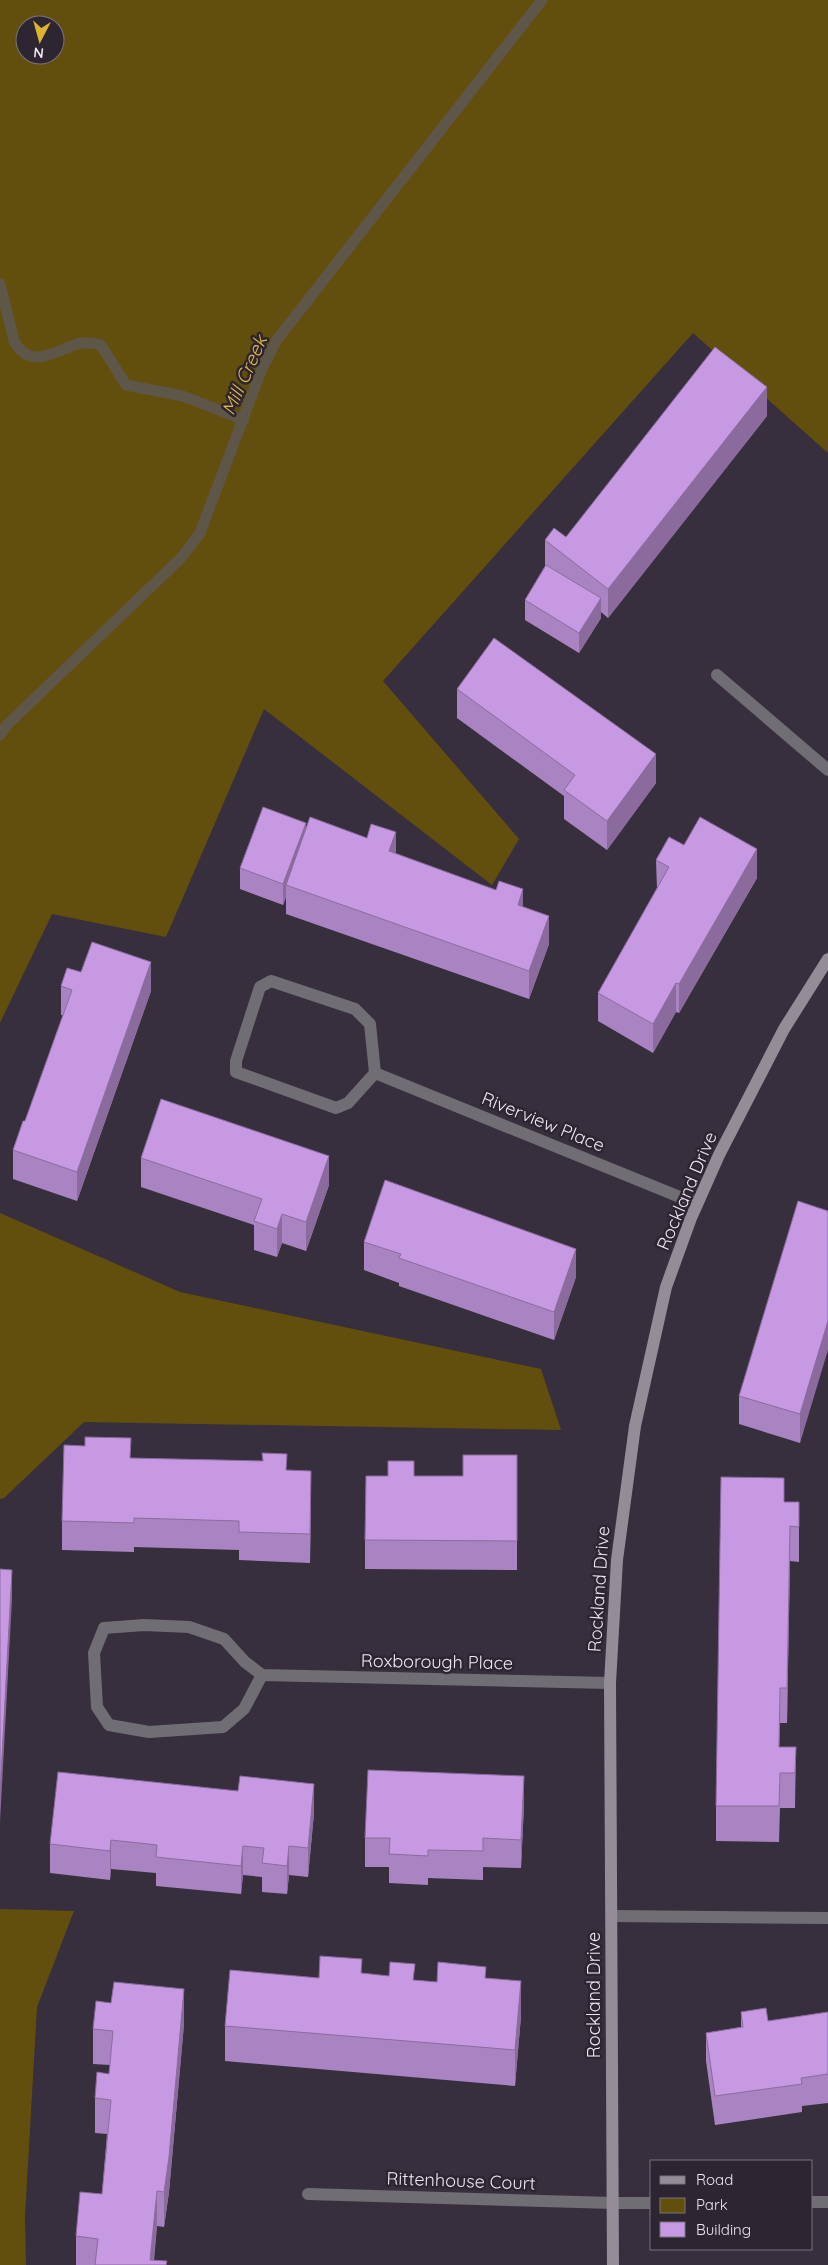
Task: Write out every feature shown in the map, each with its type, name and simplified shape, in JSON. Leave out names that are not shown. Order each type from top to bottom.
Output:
[{"type":"street","points":[[717,675],[828,770]]},
{"type":"street","name":"Rockland Drive","points":[[613,2265],[610,1683],[617,1560],[635,1426],[666,1287],[697,1204],[719,1154],[780,1036],[828,959]]},
{"type":"street","points":[[271,981],[355,1009],[370,1024],[375,1073],[348,1103],[336,1108],[236,1072],[236,1061],[260,987],[271,981]]},
{"type":"street","name":"Riverview Place","points":[[375,1073],[697,1204]]},
{"type":"street","points":[[144,1625],[189,1627],[224,1639],[244,1662],[262,1675],[244,1709],[223,1727],[149,1732],[109,1725],[97,1707],[94,1653],[104,1628],[144,1625]]},
{"type":"street","name":"Roxborough Place","points":[[262,1675],[610,1683]]},
{"type":"street","points":[[612,1916],[828,1918]]},
{"type":"street","name":"Rittenhouse Court","points":[[308,2194],[650,2203]]},
{"type":"street","points":[[813,2202],[828,2202]]},
{"type":"green space","points":[[0,0],[828,0],[828,453],[693,333],[383,681],[519,839],[492,885],[264,709],[166,937],[52,914],[0,1023]]},
{"type":"green space","points":[[0,1213],[180,1292],[541,1369],[561,1430],[84,1422],[4,1498],[0,1499]]},
{"type":"green space","points":[[0,1909],[74,1911],[37,2007],[25,2216],[26,2265],[0,2265]]},
{"type":"building","points":[[715,347],[767,387],[608,589],[545,540],[554,528],[566,537]]},
{"type":"building","points":[[546,565],[601,598],[579,633],[525,600]]},
{"type":"building","points":[[494,638],[656,754],[607,821],[564,790],[575,775],[457,689]]},
{"type":"building","points":[[263,807],[306,823],[283,884],[240,868]]},
{"type":"building","points":[[310,817],[367,838],[371,824],[396,832],[389,851],[496,890],[499,881],[523,889],[518,905],[549,916],[529,971],[286,885]]},
{"type":"building","points":[[700,817],[757,849],[679,984],[676,983],[653,1024],[598,993],[669,867],[656,860],[669,837],[684,845]]},
{"type":"building","points":[[92,942],[151,962],[77,1172],[13,1150],[72,990],[61,986],[67,968],[81,972]]},
{"type":"building","points":[[161,1099],[329,1156],[306,1222],[282,1214],[277,1229],[254,1221],[262,1199],[141,1158]]},
{"type":"building","points":[[385,1180],[576,1249],[554,1312],[399,1258],[401,1254],[364,1242]]},
{"type":"building","points":[[798,1201],[828,1211],[828,1321],[800,1414],[739,1396]]},
{"type":"building","points":[[85,1437],[131,1438],[130,1458],[263,1461],[262,1453],[287,1454],[286,1470],[311,1471],[310,1534],[239,1532],[239,1521],[134,1518],[134,1523],[62,1521],[64,1445],[85,1446]]},
{"type":"building","points":[[463,1455],[517,1455],[517,1541],[365,1540],[366,1476],[388,1476],[388,1461],[414,1461],[414,1476],[463,1476]]},
{"type":"building","points":[[721,1477],[784,1478],[784,1502],[799,1502],[799,1527],[790,1526],[787,1688],[780,1688],[779,1747],[796,1747],[795,1773],[780,1773],[779,1806],[716,1806]]},
{"type":"building","points":[[0,1569],[12,1570],[0,1794]]},
{"type":"building","points":[[368,1770],[524,1776],[521,1840],[483,1838],[483,1851],[428,1850],[428,1856],[389,1854],[390,1838],[365,1838]]},
{"type":"building","points":[[58,1772],[238,1791],[240,1776],[314,1784],[308,1848],[289,1846],[287,1866],[262,1863],[264,1848],[243,1846],[241,1866],[156,1857],[157,1845],[111,1840],[110,1851],[50,1844]]},
{"type":"building","points":[[320,1956],[362,1959],[361,1973],[389,1976],[390,1962],[415,1964],[413,1980],[437,1982],[438,1962],[486,1967],[485,1978],[521,1981],[515,2050],[225,2026],[230,1970],[319,1978]]},
{"type":"building","points":[[114,1982],[184,1989],[169,2157],[164,2192],[157,2191],[150,2260],[167,2261],[166,2265],[95,2265],[98,2239],[76,2236],[80,2192],[102,2194],[111,2100],[95,2098],[97,2072],[109,2074],[113,2031],[93,2029],[96,2001],[111,2003]]},
{"type":"building","points":[[766,2008],[768,2021],[828,2012],[828,2074],[801,2078],[802,2084],[715,2096],[706,2033],[743,2027],[741,2012]]},
{"type":"waterway","name":"Mill Creek","points":[[0,735],[7,725],[181,558],[200,533],[261,371],[276,341],[542,0]]},
{"type":"waterway","points":[[0,284],[14,341],[20,350],[28,355],[35,357],[44,356],[80,343],[101,345],[126,385],[183,396],[244,420]]}]
